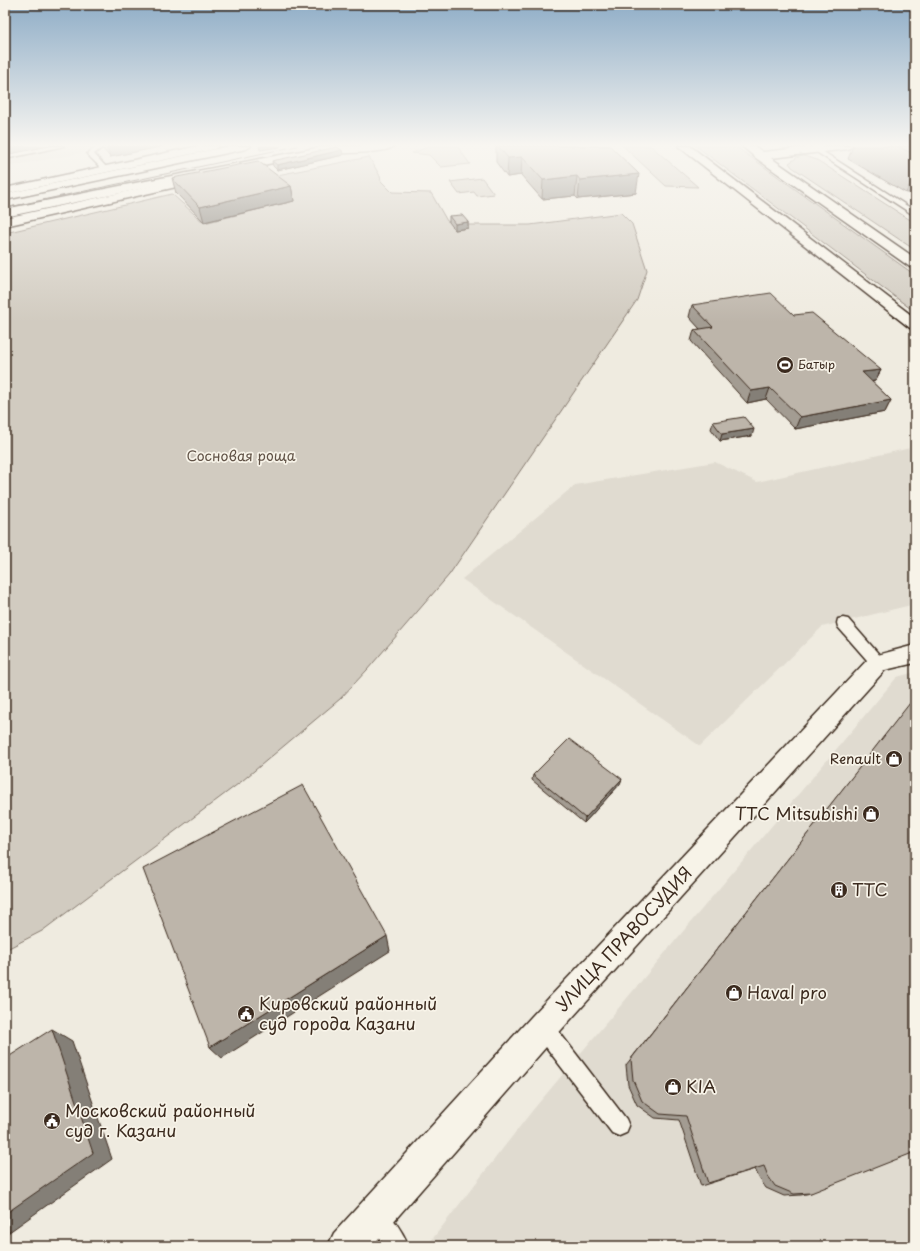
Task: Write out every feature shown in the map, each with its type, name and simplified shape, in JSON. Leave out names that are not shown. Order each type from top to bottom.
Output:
[{"type":"main road","points":[[5,213],[45,204]]},
{"type":"main road","points":[[5,222],[84,204]]},
{"type":"main road","points":[[759,204],[915,325]]},
{"type":"main road","points":[[829,204],[915,264]]},
{"type":"main road","points":[[878,663],[915,654]]},
{"type":"main road","name":"УЛИЦА ПРАВОСУДИЯ","points":[[347,1246],[544,1027],[878,663]]},
{"type":"lane","points":[[900,204],[915,214]]},
{"type":"lane","points":[[843,623],[878,663]]},
{"type":"lane","points":[[544,1027],[619,1126]]},
{"type":"lane","points":[[376,1214],[398,1246]]},
{"type":"shaded area","points":[[915,447],[915,604],[822,627],[700,746],[462,579],[575,485],[715,462],[757,482]]},
{"type":"shaded area","points":[[915,672],[915,1246],[427,1246],[532,1111],[897,677]]},
{"type":"green space","name":"Сосновая роща","points":[[128,204],[183,204],[204,223],[279,204],[438,204],[447,221],[459,225],[530,225],[621,213],[632,224],[647,270],[637,300],[449,575],[340,699],[242,781],[42,931],[5,950],[5,233]]},
{"type":"green space","points":[[773,204],[816,204],[915,275],[915,312]]},
{"type":"green space","points":[[847,204],[886,204],[915,223],[915,250]]},
{"type":"building","points":[[197,204],[211,204],[200,207]]},
{"type":"building","points":[[462,215],[468,222],[455,224],[449,216]]},
{"type":"building","name":"Батыр","points":[[771,293],[794,315],[812,313],[881,370],[862,372],[891,400],[800,417],[770,388],[751,391],[694,330],[713,327],[692,305]]},
{"type":"building","points":[[744,417],[754,429],[722,434],[713,422]]},
{"type":"building","name":"ТТС","points":[[915,702],[915,1152],[811,1193],[794,1194],[775,1186],[768,1176],[764,1166],[708,1183],[686,1116],[660,1114],[642,1101],[633,1080],[631,1059],[910,703]]},
{"type":"building","points":[[569,739],[622,779],[585,818],[533,775]]},
{"type":"building","points":[[303,785],[387,936],[210,1047],[143,869]]},
{"type":"building","name":"Московский районный суд г. Казани","points":[[52,1029],[93,1153],[5,1214],[5,1059]]},
{"type":"tram line","points":[[5,208],[22,204]]},
{"type":"place","name":"Батыр","points":[[785,365]]},
{"type":"place","name":"Renault","points":[[894,759]]},
{"type":"place","name":"ТТС Mitsubishi","points":[[871,814]]},
{"type":"place","name":"ТТС","points":[[839,890]]},
{"type":"place","name":"Haval pro","points":[[734,993]]},
{"type":"place","name":"Кировский районный суд города Казани","points":[[246,1014]]},
{"type":"place","name":"KIA","points":[[673,1087]]},
{"type":"place","name":"Московский районный суд г. Казани","points":[[52,1121]]}]
